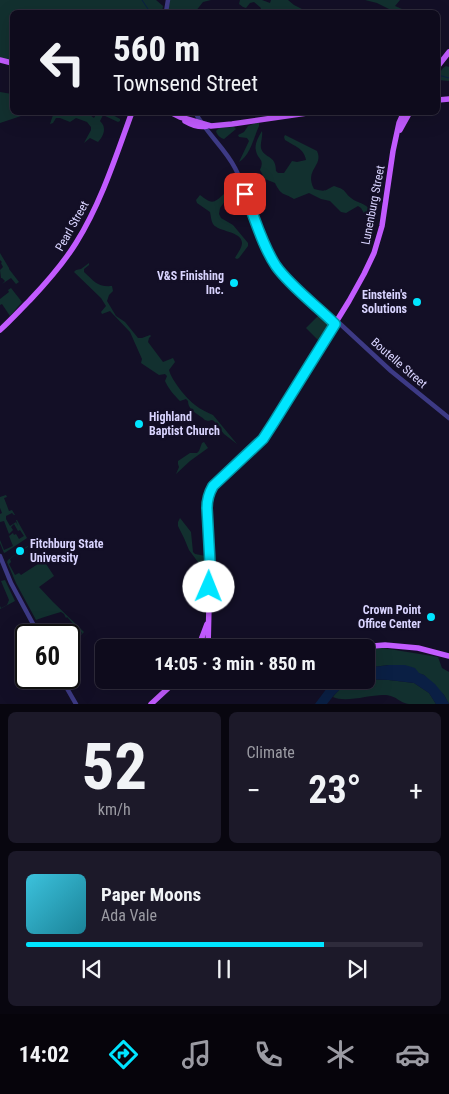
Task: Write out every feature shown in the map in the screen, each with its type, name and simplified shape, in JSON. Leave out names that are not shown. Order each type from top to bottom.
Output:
[{"type":"main road","points":[[440,63],[449,52]]},
{"type":"main road","name":"Pearl Street","points":[[0,330],[55,273],[77,243],[90,219],[110,173],[131,115]]},
{"type":"main road","points":[[176,115],[197,126],[232,124],[294,115]]},
{"type":"main road","name":"Lunenburg Street","points":[[208,639],[210,563],[207,501],[210,491],[263,439],[363,275],[374,253],[382,226],[393,155],[402,115]]},
{"type":"main road","name":"Lunenburg Street","points":[[398,132],[408,115]]},
{"type":"main road","name":"Lunenburg Street","points":[[201,639],[208,620]]},
{"type":"main road","points":[[375,646],[418,648],[449,656]]},
{"type":"main road","points":[[151,704],[167,689]]},
{"type":"street","name":"Boutelle Street","points":[[197,115],[236,170],[275,266],[290,283],[391,371],[449,418]]},
{"type":"street","points":[[0,556],[11,583],[33,624]]},
{"type":"street","points":[[67,689],[76,704]]},
{"type":"green space","points":[[0,0],[156,0],[163,6],[162,10],[10,10],[10,62],[0,60]]},
{"type":"green space","points":[[170,0],[211,0],[203,2],[197,10],[168,10]]},
{"type":"green space","points":[[240,0],[262,0],[270,3],[271,0],[288,0],[304,10],[260,10],[261,8],[254,2],[250,3],[246,8],[239,4]]},
{"type":"green space","points":[[365,0],[400,0],[395,6],[404,10],[391,10],[377,3]]},
{"type":"green space","points":[[449,67],[449,81],[440,80],[440,72],[443,68]]},
{"type":"green space","points":[[0,92],[10,94],[10,115],[22,115],[0,123]]},
{"type":"green space","points":[[53,115],[90,115],[94,118],[96,115],[103,115],[100,121],[104,132],[98,142],[90,138],[84,143],[91,130],[87,122],[76,118],[70,122],[56,118],[50,124]]},
{"type":"green space","points":[[103,115],[113,115],[120,119],[118,122]]},
{"type":"green space","points":[[258,122],[259,126],[251,146],[239,162],[249,141],[247,138],[239,137],[238,135],[244,132],[248,126]]},
{"type":"green space","points":[[234,127],[236,129],[224,139],[216,131],[219,128]]},
{"type":"green space","points":[[262,131],[261,148],[272,159],[278,173],[284,173],[292,161],[306,160],[301,150],[285,140],[285,135],[317,151],[318,160],[311,177],[314,189],[325,190],[334,186],[341,189],[354,200],[368,207],[370,213],[365,215],[358,206],[346,213],[341,212],[330,201],[309,193],[294,199],[281,192],[275,183],[265,179],[260,170],[261,162],[256,146]]},
{"type":"green space","points":[[224,194],[228,197],[220,208],[219,214],[221,218],[233,225],[248,243],[248,246],[237,259],[235,258],[241,247],[241,239],[216,227],[212,223],[210,212],[197,203],[196,200],[200,195],[212,202]]},
{"type":"green space","points":[[0,253],[19,282],[16,284],[11,278],[2,284],[5,281],[1,278],[0,270],[3,267]]},
{"type":"green space","points":[[89,263],[84,272],[99,285],[112,286],[113,291],[107,301],[116,316],[125,322],[138,338],[150,335],[148,342],[163,362],[173,358],[175,362],[169,370],[180,389],[195,405],[213,415],[237,444],[224,434],[214,421],[205,420],[194,412],[186,399],[180,401],[166,384],[167,376],[165,374],[159,375],[141,363],[142,359],[130,332],[110,311],[102,314],[101,312],[106,306],[101,298],[74,272]]},
{"type":"green space","points":[[11,288],[22,302],[10,316],[2,304],[0,305],[0,299]]},
{"type":"green space","points":[[319,315],[329,324],[318,340],[306,328]]},
{"type":"green space","points":[[204,442],[208,448],[176,474],[179,467],[178,461],[190,453],[197,453]]},
{"type":"green space","points":[[6,495],[7,497],[4,498],[9,511],[12,510],[15,515],[12,513],[6,516],[6,519],[10,526],[16,522],[18,526],[17,520],[27,538],[4,553],[0,540],[4,550],[13,546],[9,536],[13,533],[19,539],[24,536],[14,524],[11,527],[13,530],[9,534],[4,521],[0,522],[0,514],[2,513],[0,497]]},
{"type":"green space","points":[[180,518],[191,532],[193,552],[206,556],[204,581],[198,562],[189,550],[178,526]]},
{"type":"green space","points":[[32,543],[54,576],[39,587],[76,624],[61,612],[36,620],[7,562],[8,560],[16,554],[18,557],[15,555],[10,559],[11,562],[9,564],[15,575],[19,573],[21,575],[41,562],[41,558],[30,545],[21,554],[19,552]]},
{"type":"green space","points":[[5,580],[15,601],[0,609],[0,606],[1,608],[7,605],[9,600],[1,581]]},
{"type":"green space","points":[[375,648],[383,648],[438,657],[442,668],[449,672],[449,704],[444,695],[424,675],[389,665],[375,667]]},
{"type":"green space","points":[[375,679],[414,683],[429,693],[436,704],[409,704],[392,696],[383,695],[338,699],[333,697],[340,689],[375,689]]},
{"type":"water","points":[[405,665],[415,668],[435,684],[449,704],[436,704],[429,693],[414,683],[375,679],[375,667]]},
{"type":"water","points":[[326,689],[341,689],[327,704],[315,704]]},
{"type":"waterway","points":[[142,0],[149,10]]},
{"type":"waterway","points":[[440,76],[449,78]]},
{"type":"place","name":"V&S Finishing Inc.","points":[[234,283]]},
{"type":"place","name":"Einstein's Solutions","points":[[417,302]]},
{"type":"place","name":"Highland Baptist Church","points":[[139,424]]},
{"type":"place","name":"Fitchburg State University","points":[[20,551]]},
{"type":"place","name":"Crown Point Office Center","points":[[431,617]]},
{"type":"route","points":[[209,587],[210,563],[207,501],[210,491],[263,439],[335,324],[275,266],[245,194]]}]
